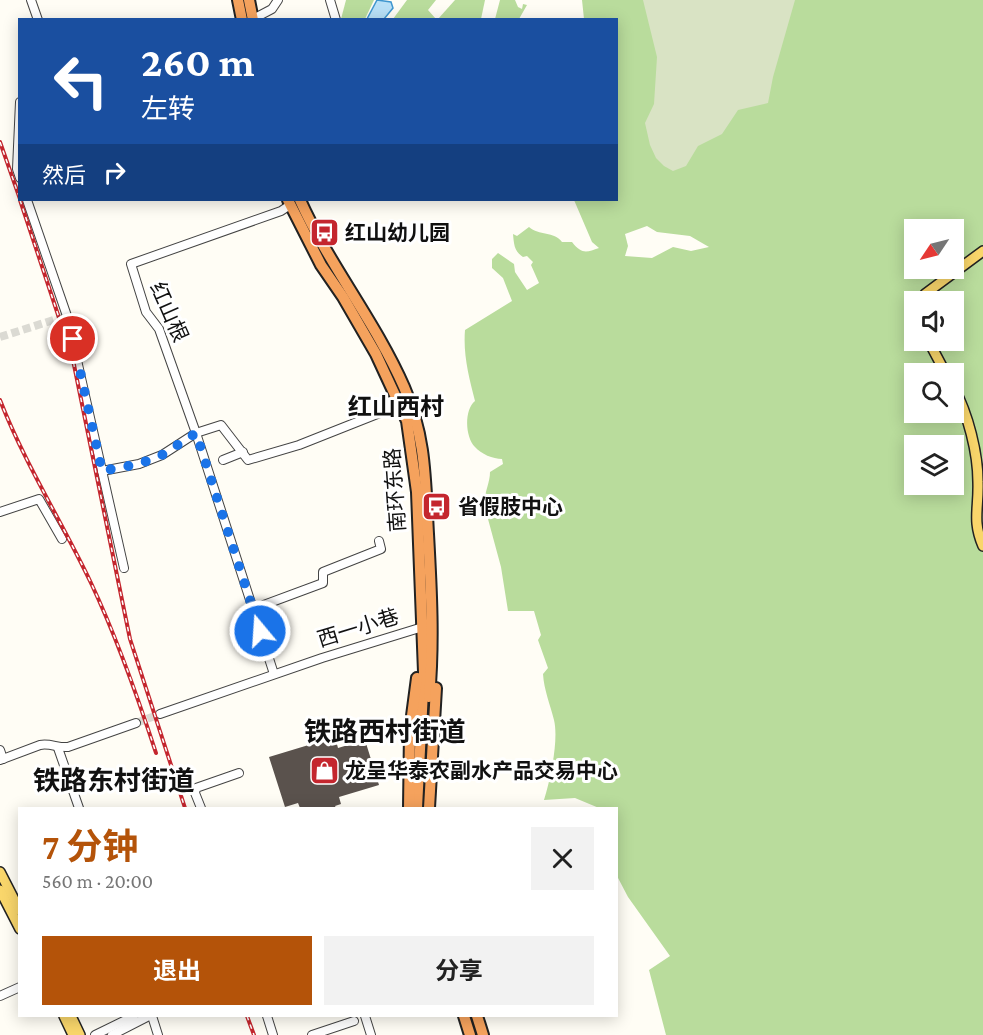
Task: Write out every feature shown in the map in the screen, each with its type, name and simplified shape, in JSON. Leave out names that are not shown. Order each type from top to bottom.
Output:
[{"type":"highway","points":[[237,0],[242,18]]},
{"type":"highway","points":[[249,0],[253,18]]},
{"type":"highway","name":"南环东路","points":[[295,201],[321,265],[343,297],[376,354],[407,421],[414,463],[426,626]]},
{"type":"highway","name":"南环东路","points":[[295,201],[387,354],[415,416],[425,463],[427,674],[423,807]]},
{"type":"highway","points":[[409,807],[410,731],[426,652]]},
{"type":"highway","points":[[426,652],[437,671],[429,807]]},
{"type":"highway","name":"南环东路","points":[[417,807],[427,674]]},
{"type":"highway","points":[[464,1017],[470,1035]]},
{"type":"highway","points":[[470,1017],[476,1035]]},
{"type":"highway","points":[[477,1017],[483,1035]]},
{"type":"highway","points":[[483,1017],[489,1035]]},
{"type":"main road","points":[[929,291],[983,251]]},
{"type":"main road","points":[[964,418],[975,452],[978,482],[975,525],[983,546]]},
{"type":"main road","points":[[0,872],[18,907]]},
{"type":"main road","points":[[0,890],[18,925]]},
{"type":"main road","points":[[64,1017],[73,1035]]},
{"type":"main road","points":[[71,1017],[80,1035]]},
{"type":"street","points":[[31,0],[37,18]]},
{"type":"street","points":[[255,18],[272,9],[278,0]]},
{"type":"street","points":[[330,0],[335,18]]},
{"type":"street","points":[[18,147],[18,172]]},
{"type":"street","points":[[27,201],[65,317],[124,568]]},
{"type":"street","name":"红山根","points":[[196,433],[159,329],[146,312],[131,264],[281,211],[295,201]]},
{"type":"street","points":[[102,471],[147,461],[162,455],[196,433],[221,424],[248,460],[299,445],[400,405]]},
{"type":"street","points":[[196,433],[274,674]]},
{"type":"street","points":[[223,460],[243,452]]},
{"type":"street","points":[[0,512],[39,499],[62,539]]},
{"type":"street","points":[[253,609],[323,583],[322,572],[381,549],[379,541]]},
{"type":"street","name":"西一小巷","points":[[160,714],[274,674],[426,626]]},
{"type":"street","points":[[0,750],[1,759],[40,745],[68,747],[136,723]]},
{"type":"street","points":[[58,748],[79,807]]},
{"type":"street","points":[[201,807],[195,793],[196,788],[239,773]]},
{"type":"street","points":[[0,996],[18,988]]},
{"type":"street","points":[[95,1035],[132,1017]]},
{"type":"street","points":[[112,1035],[149,1017]]},
{"type":"street","points":[[151,1017],[159,1035]]},
{"type":"street","points":[[267,1017],[273,1035]]},
{"type":"street","points":[[365,1017],[371,1035]]},
{"type":"street","points":[[312,1035],[354,1021]]},
{"type":"green space","points":[[346,0],[374,0],[365,18],[341,18]]},
{"type":"green space","points":[[407,0],[436,0],[428,10],[435,18],[394,18]]},
{"type":"green space","points":[[455,0],[485,0],[481,18],[439,18]]},
{"type":"green space","points":[[500,0],[515,0],[518,7],[522,9],[523,4],[527,5],[520,18],[495,18]]},
{"type":"green space","points":[[582,0],[983,0],[983,1035],[666,1035],[649,970],[670,956],[628,897],[618,878],[618,807],[597,807],[575,798],[544,800],[555,749],[554,720],[543,674],[548,668],[538,640],[541,635],[534,611],[508,611],[501,567],[488,519],[490,512],[485,502],[490,472],[503,464],[502,459],[487,456],[478,450],[469,437],[467,424],[469,411],[475,401],[466,357],[465,330],[512,301],[503,278],[492,268],[492,259],[498,253],[514,264],[515,272],[527,290],[539,283],[531,265],[533,262],[516,250],[513,234],[517,236],[529,227],[537,232],[555,236],[562,242],[572,242],[582,251],[599,248],[592,242],[574,201],[618,201],[618,18],[584,18]],"holes":[[[647,226],[657,232],[690,236],[709,247],[691,251],[673,247],[652,258],[625,256],[628,246],[625,234]]]},
{"type":"green space","points":[[643,0],[795,0],[768,103],[738,110],[722,134],[698,146],[686,166],[673,171],[656,158],[650,145],[645,123],[654,104],[657,57]]},
{"type":"water","points":[[377,0],[391,2],[393,8],[385,18],[368,18]]},
{"type":"building","name":"龙呈华泰农副水产品交易中心","points":[[335,737],[338,748],[365,740],[379,785],[339,797],[341,804],[336,807],[300,807],[298,803],[285,807],[269,757]]},
{"type":"tunnel","points":[[0,337],[63,317]]},
{"type":"tunnel","points":[[136,723],[160,714]]},
{"type":"railway","points":[[0,142],[18,193]]},
{"type":"railway","points":[[20,201],[73,360],[130,639],[185,807]]},
{"type":"railway","points":[[0,400],[32,470],[80,560],[100,604],[126,667],[156,753]]},
{"type":"railway","points":[[247,1017],[254,1035]]},
{"type":"place","name":"红山幼儿园","points":[[324,233]]},
{"type":"place","name":"省假肢中心","points":[[437,507]]},
{"type":"place","name":"龙呈华泰农副水产品交易中心","points":[[324,771]]},
{"type":"district","name":"红山西村","points":[[396,406]]},
{"type":"district","name":"铁路西村街道","points":[[385,732]]},
{"type":"district","name":"铁路东村街道","points":[[114,781]]},
{"type":"route","points":[[73,339],[102,471],[139,464],[162,455],[196,433],[260,631]]}]
